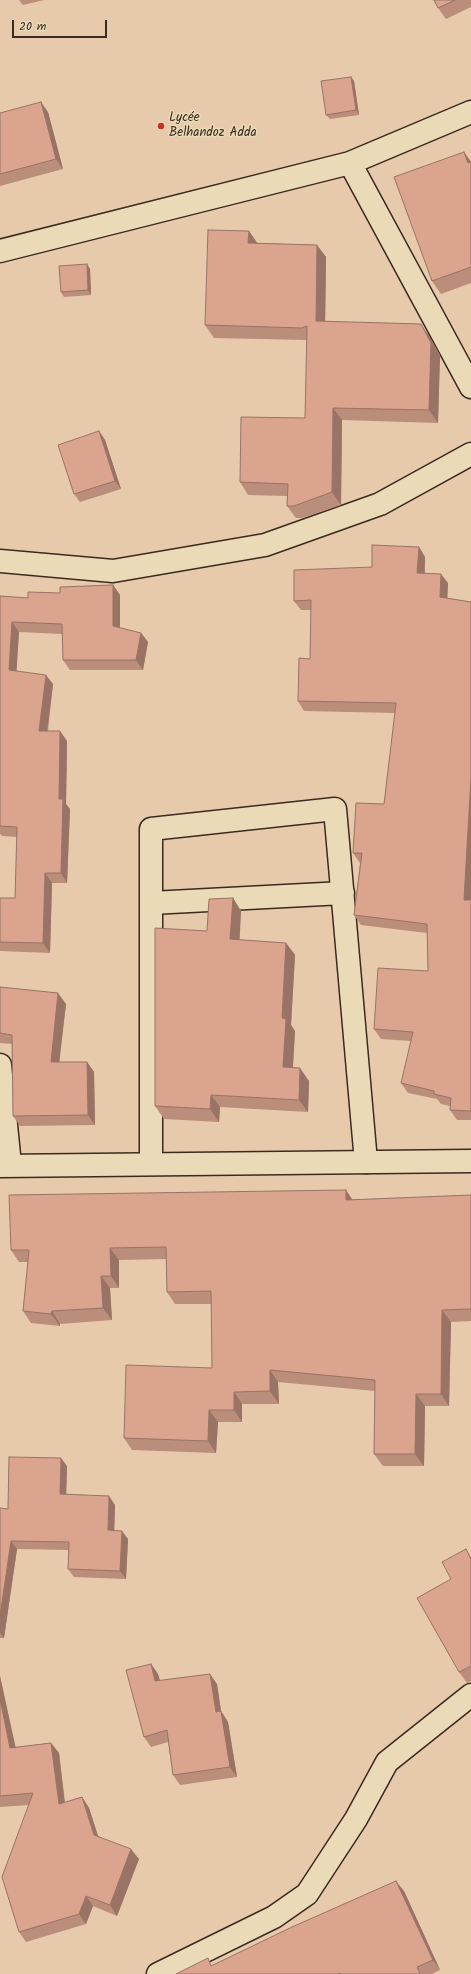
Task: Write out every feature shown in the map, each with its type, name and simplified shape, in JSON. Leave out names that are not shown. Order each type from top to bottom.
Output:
[{"type":"street","points":[[0,251],[350,162],[471,112]]},
{"type":"street","points":[[350,162],[471,387]]},
{"type":"street","points":[[0,561],[113,571],[265,546],[380,504],[471,454]]},
{"type":"street","points":[[151,1163],[151,828],[336,809],[366,1162]]},
{"type":"street","points":[[151,902],[343,893]]},
{"type":"street","points":[[0,1065],[5,1165],[471,1161]]},
{"type":"street","points":[[158,1974],[274,1917],[307,1894],[356,1818],[387,1762],[471,1695]]},
{"type":"building","points":[[434,0],[455,0],[438,8]]},
{"type":"building","points":[[351,77],[356,110],[326,115],[321,81]]},
{"type":"building","points":[[41,102],[56,159],[0,174],[0,113]]},
{"type":"building","points":[[464,152],[468,163],[471,162],[471,267],[432,281],[394,177]]},
{"type":"building","points":[[208,230],[249,231],[248,243],[317,245],[316,321],[421,324],[431,343],[429,410],[333,408],[332,492],[294,506],[287,506],[288,484],[240,482],[241,417],[305,418],[307,326],[302,328],[205,325]]},
{"type":"building","points":[[87,264],[88,290],[61,292],[59,266]]},
{"type":"building","points":[[99,431],[115,481],[74,494],[58,445]]},
{"type":"building","points":[[372,545],[419,547],[417,573],[441,574],[440,597],[471,602],[471,777],[464,900],[471,900],[471,1111],[450,1110],[451,1098],[434,1094],[434,1091],[401,1083],[413,1032],[374,1029],[378,968],[428,971],[427,924],[354,915],[362,853],[353,853],[356,803],[384,804],[396,703],[298,701],[299,658],[310,659],[311,600],[294,601],[294,570],[372,567]]},
{"type":"building","points":[[113,585],[113,626],[141,633],[136,660],[63,660],[62,624],[12,622],[9,670],[46,675],[39,731],[60,731],[59,799],[63,799],[61,873],[45,873],[43,943],[0,942],[0,898],[15,898],[17,827],[0,826],[0,596],[28,598],[28,592],[60,593],[60,587]]},
{"type":"building","points":[[233,898],[230,939],[286,943],[282,1018],[286,1019],[283,1067],[300,1068],[299,1100],[211,1095],[210,1109],[155,1106],[155,928],[207,931],[209,899]]},
{"type":"building","points":[[0,987],[58,993],[51,1062],[87,1062],[88,1115],[13,1116],[12,1035],[0,1033]]},
{"type":"building","points":[[346,1190],[346,1200],[471,1195],[471,1309],[442,1310],[441,1394],[416,1394],[415,1454],[374,1454],[375,1380],[270,1370],[270,1391],[234,1392],[234,1410],[209,1410],[208,1441],[124,1438],[126,1365],[212,1368],[211,1291],[167,1292],[166,1247],[110,1248],[111,1276],[101,1276],[103,1308],[52,1311],[51,1314],[23,1311],[29,1250],[11,1250],[9,1195]]},
{"type":"building","points":[[9,1457],[61,1458],[60,1494],[109,1496],[108,1530],[122,1531],[120,1571],[68,1569],[69,1542],[11,1541],[0,1616],[0,1508],[8,1509]]},
{"type":"building","points":[[466,1549],[471,1559],[471,1666],[459,1672],[417,1598],[451,1579],[442,1562]]},
{"type":"building","points":[[151,1664],[155,1681],[210,1674],[216,1712],[221,1711],[230,1767],[173,1775],[167,1730],[144,1737],[126,1670]]},
{"type":"building","points":[[0,1699],[10,1748],[51,1743],[59,1804],[82,1797],[94,1835],[131,1849],[110,1905],[86,1896],[79,1914],[19,1932],[2,1877],[33,1793],[0,1796]]},
{"type":"building","points":[[396,1881],[433,1960],[417,1967],[420,1974],[176,1974],[208,1958],[211,1966],[292,1927]]},
{"type":"place","name":"Lycée Belhandoz Adda","points":[[161,126]]}]
